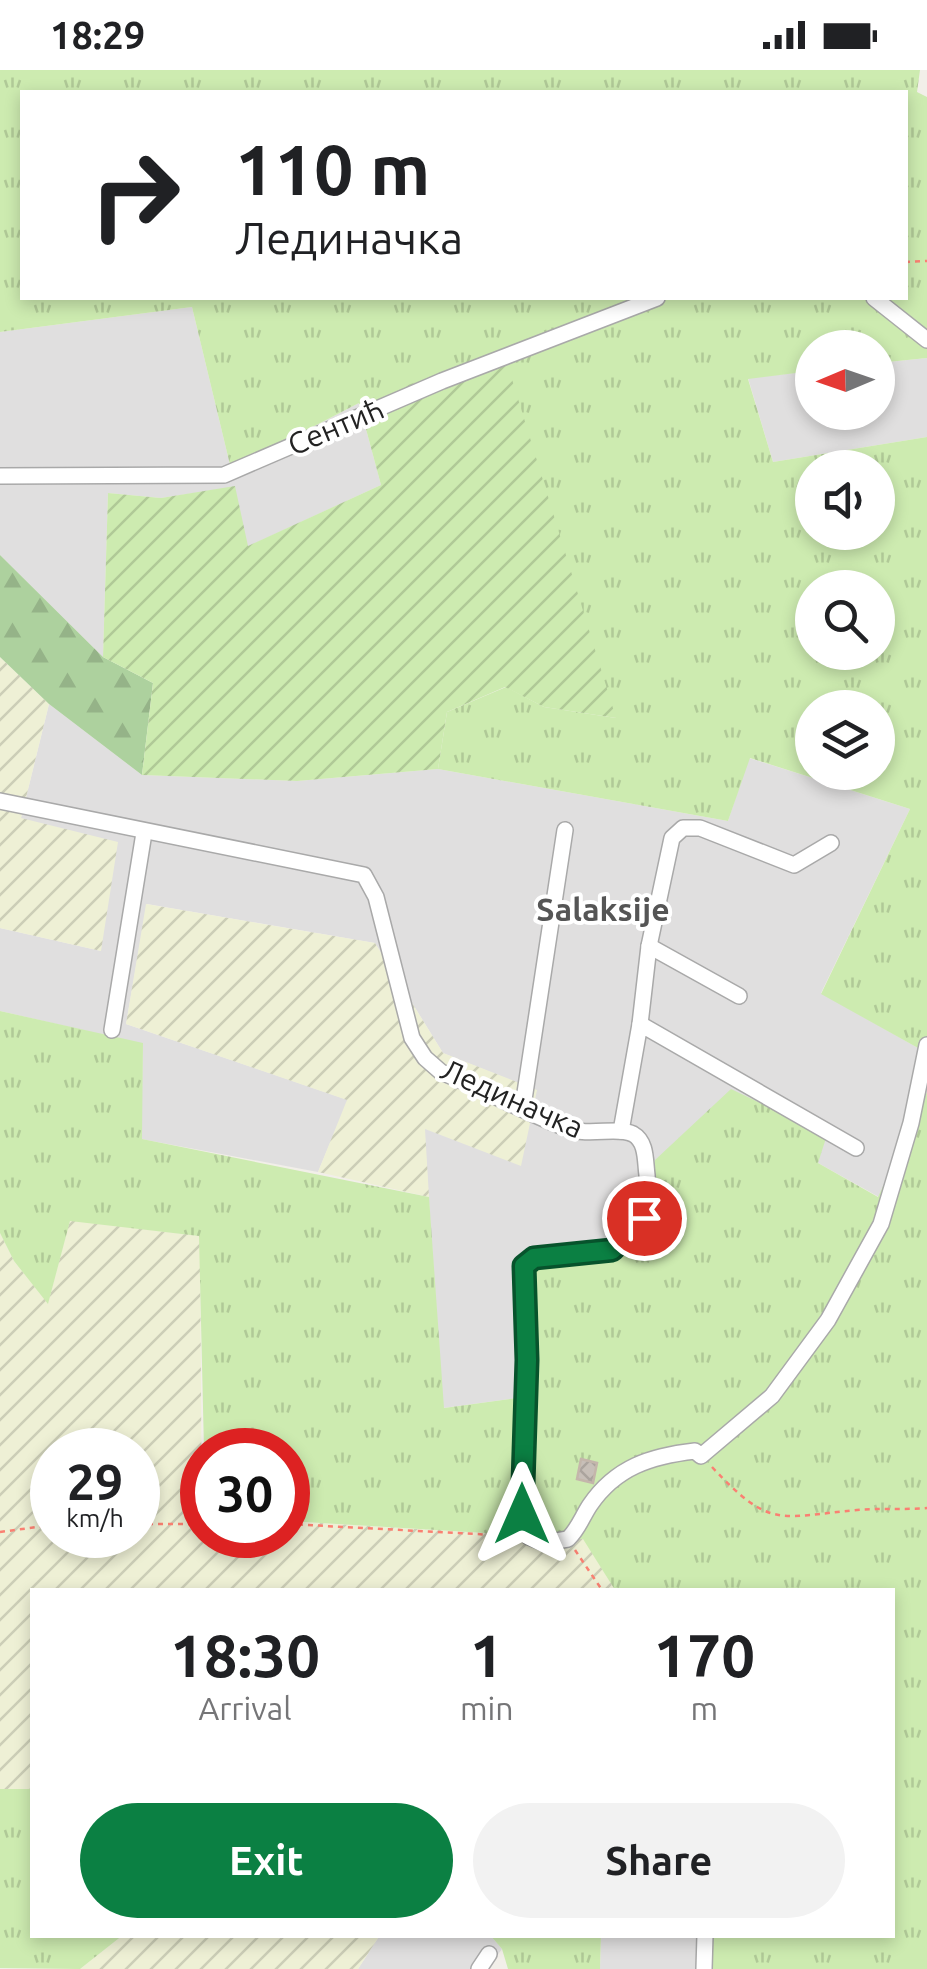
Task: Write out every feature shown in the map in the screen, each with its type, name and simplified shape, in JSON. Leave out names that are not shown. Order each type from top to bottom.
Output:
[{"type":"street","name":"Сентић","points":[[0,476],[224,475],[442,381],[652,300]]},
{"type":"street","points":[[877,300],[927,340]]},
{"type":"street","name":"Лединачка","points":[[0,801],[144,834],[364,875],[376,897],[412,1038],[425,1058],[441,1072],[593,1136],[621,1130],[637,1136],[643,1145],[648,1188],[644,1218],[634,1232],[612,1250],[534,1258],[524,1266],[527,1360],[522,1514],[529,1537]]},
{"type":"street","points":[[621,1130],[649,946],[672,838],[683,828],[700,828],[794,866],[831,843]]},
{"type":"street","points":[[522,1106],[566,830]]},
{"type":"street","points":[[112,1030],[144,834]]},
{"type":"street","points":[[649,946],[739,996]]},
{"type":"street","points":[[640,1024],[856,1148]]},
{"type":"street","points":[[529,1537],[544,1543],[568,1538],[600,1492],[630,1466],[675,1453],[695,1451],[701,1456],[772,1396],[828,1320],[872,1240],[911,1123],[927,1045]]},
{"type":"street","points":[[704,1969],[705,1938]]},
{"type":"street","points":[[480,1969],[489,1954]]},
{"type":"path","points":[[701,1456],[743,1498],[788,1519],[859,1510],[927,1508]]},
{"type":"path","points":[[310,1525],[529,1537]]},
{"type":"path","points":[[0,1532],[30,1529]]},
{"type":"path","points":[[568,1538],[601,1588]]},
{"type":"shaded area","points":[[192,307],[231,469],[359,403],[381,485],[247,547],[234,487],[161,498],[108,493],[103,657],[0,555],[0,332]]},
{"type":"shaded area","points":[[927,358],[927,437],[847,450],[795,450],[795,458],[773,462],[748,378],[795,373],[795,430],[895,430],[895,361]]},
{"type":"shaded area","points":[[49,704],[142,775],[297,781],[438,769],[728,821],[749,758],[795,773],[795,790],[850,790],[910,809],[821,993],[927,1053],[927,1092],[879,1197],[818,1163],[655,1160],[632,1253],[526,1397],[443,1408],[424,1128],[537,1091],[443,1053],[375,943],[147,904],[126,1024],[348,1100],[318,1172],[141,1139],[143,1044],[0,1011],[0,928],[101,951],[21,818]]},
{"type":"shaded area","points":[[378,1938],[493,1938],[502,1949],[487,1969],[358,1969]]},
{"type":"shaded area","points":[[601,1938],[712,1938],[708,1969],[600,1969]]},
{"type":"green space","points":[[0,70],[920,70],[917,92],[927,97],[927,358],[895,361],[895,330],[795,330],[795,373],[748,379],[773,462],[795,458],[795,550],[895,550],[895,450],[847,450],[927,437],[927,1053],[821,994],[910,809],[850,790],[895,790],[895,690],[795,690],[795,772],[750,758],[728,821],[438,769],[447,712],[506,687],[544,707],[616,718],[359,403],[231,469],[192,307],[0,332]]},
{"type":"green space","points":[[503,350],[616,718],[544,707],[505,687],[447,712],[438,769],[297,781],[142,775],[153,683],[103,657],[108,493],[161,498],[235,486],[248,546],[381,485],[359,403]]},
{"type":"green space","points":[[0,555],[103,657],[153,683],[142,775],[49,704],[0,657]]},
{"type":"green space","points":[[0,657],[49,704],[21,818],[118,842],[101,951],[0,928]]},
{"type":"green space","points":[[146,904],[375,943],[443,1053],[537,1090],[521,1166],[425,1129],[429,1197],[318,1172],[347,1100],[126,1024]]},
{"type":"green space","points":[[0,1011],[143,1043],[142,1139],[429,1197],[444,1408],[525,1397],[529,1264],[631,1253],[655,1160],[731,1089],[827,1135],[818,1163],[878,1197],[927,1092],[927,1969],[708,1969],[712,1938],[895,1938],[895,1588],[614,1588],[583,1539],[310,1522],[310,1428],[203,1428],[199,1236],[70,1221],[48,1304],[14,1261],[0,1233]]},
{"type":"green space","points":[[70,1220],[200,1236],[201,1428],[180,1428],[180,1558],[310,1558],[310,1522],[584,1539],[614,1588],[30,1588],[30,1789],[0,1789],[0,1233],[14,1261],[48,1303]]},
{"type":"green space","points":[[0,1789],[30,1789],[30,1938],[119,1938],[80,1969],[0,1968]]},
{"type":"green space","points":[[119,1938],[378,1938],[358,1969],[80,1969]]},
{"type":"green space","points":[[493,1938],[601,1938],[600,1969],[508,1969],[502,1949]]},
{"type":"building","points":[[581,1459],[597,1463],[593,1483],[577,1479]]},
{"type":"district","name":"Salaksije","points":[[603,910]]},
{"type":"route","points":[[522,1514],[527,1360],[524,1266],[534,1258],[612,1250],[644,1218]]}]
